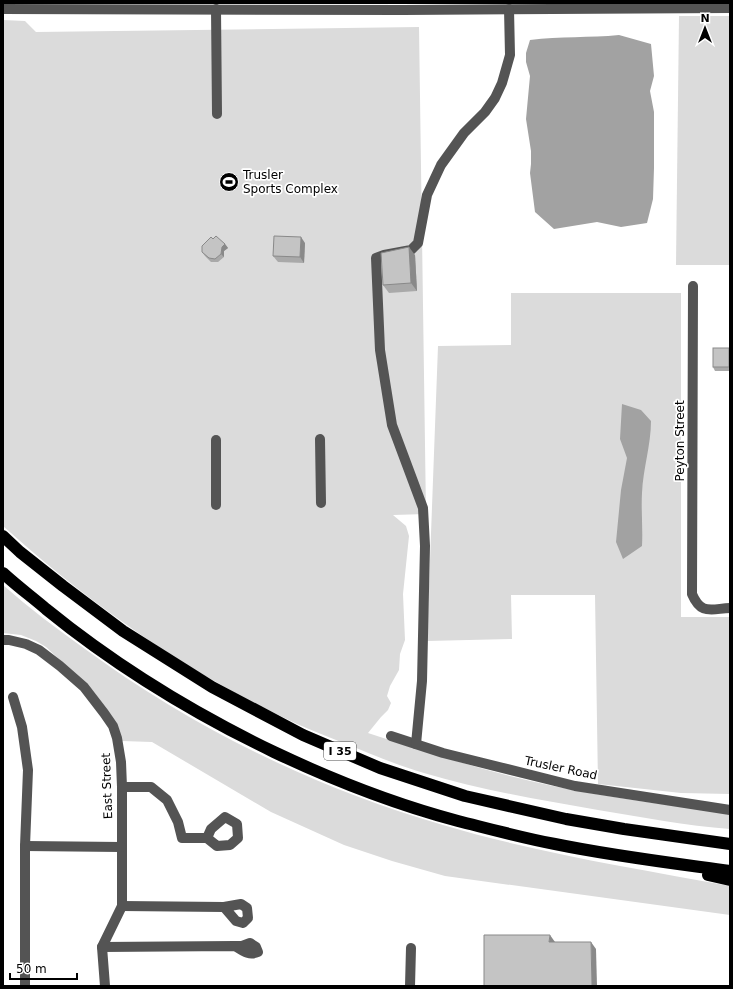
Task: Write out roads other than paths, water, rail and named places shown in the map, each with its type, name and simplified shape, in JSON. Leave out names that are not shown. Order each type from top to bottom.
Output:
[{"type":"highway","name":"I 35","points":[[3,536],[20,552],[123,631],[212,687],[303,735],[380,768],[465,796],[566,819],[730,844]]},
{"type":"highway","name":"I 35","points":[[3,573],[68,627],[134,674],[182,704],[243,737],[306,767],[408,806],[457,821],[555,844],[730,871]]},
{"type":"highway","points":[[624,829],[730,836]]},
{"type":"highway","points":[[627,856],[730,880]]},
{"type":"street","points":[[3,9],[730,8]]},
{"type":"street","points":[[216,9],[217,114]]},
{"type":"street","points":[[416,744],[422,681],[425,546],[423,508],[392,425],[380,350],[376,258],[411,250],[418,243],[427,195],[441,165],[464,132],[485,112],[502,83],[510,55],[509,9]]},
{"type":"street","name":"Peyton Street","points":[[693,286],[692,594],[697,605],[704,609],[730,608]]},
{"type":"street","points":[[320,439],[321,503]]},
{"type":"street","points":[[216,440],[216,505]]},
{"type":"street","name":"East Street","points":[[3,640],[26,644],[39,650],[60,666],[84,687],[104,712],[113,726],[117,738],[121,762],[122,787],[122,906],[102,947]]},
{"type":"street","points":[[13,697],[22,728],[28,770],[25,846],[25,986]]},
{"type":"street","name":"Trusler Road","points":[[391,736],[443,753],[575,786],[730,810]]},
{"type":"street","points":[[122,787],[151,787],[167,800],[178,822],[182,838],[207,838]]},
{"type":"street","points":[[25,846],[121,847]]},
{"type":"street","points":[[122,906],[224,907]]},
{"type":"street","points":[[105,986],[102,947],[235,946]]},
{"type":"street","points":[[410,986],[411,948]]},
{"type":"place","name":"Trusler Sports Complex","points":[[229,182]]}]
